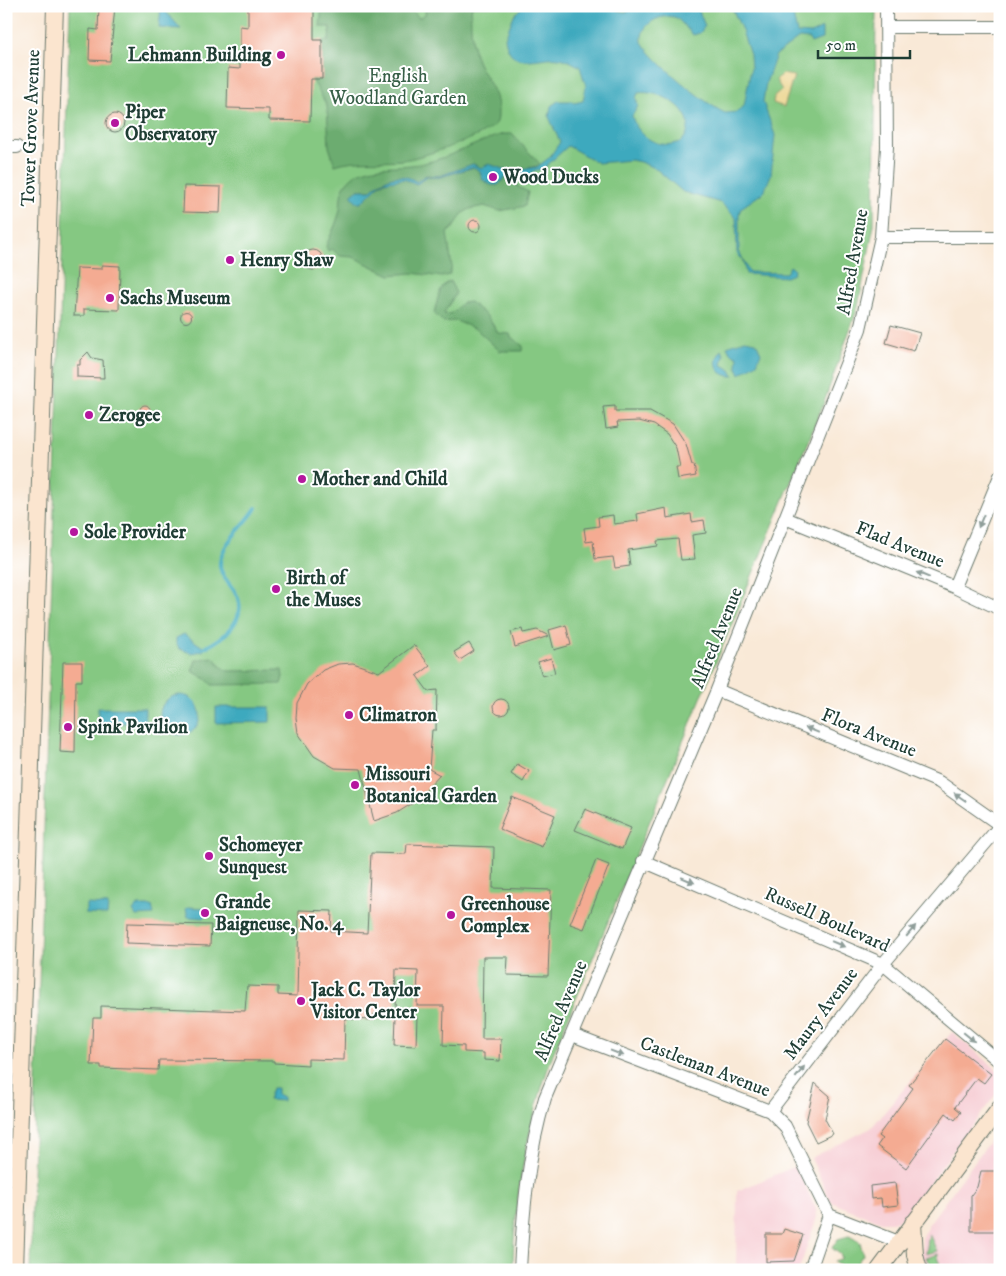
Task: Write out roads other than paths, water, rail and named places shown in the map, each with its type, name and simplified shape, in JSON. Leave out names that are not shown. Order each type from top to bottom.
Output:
[{"type":"street","name":"Tower Grove Avenue","points":[[16,1270],[55,6]]},
{"type":"street","name":"Alfred Avenue","points":[[520,1270],[526,1196],[533,1143],[545,1098],[643,861],[717,690],[854,346],[866,308],[881,238],[887,147],[886,6]]},
{"type":"street","points":[[886,27],[1000,27]]},
{"type":"street","points":[[881,238],[1000,238]]},
{"type":"street","points":[[954,587],[1000,476]]},
{"type":"street","name":"Flad Avenue","points":[[785,518],[954,587],[1000,609]]},
{"type":"street","name":"Flora Avenue","points":[[717,690],[939,782],[1000,825]]},
{"type":"street","name":"Maury Avenue","points":[[770,1111],[883,964],[1000,825]]},
{"type":"street","name":"Russell Boulevard","points":[[643,861],[883,964],[1000,1062]]},
{"type":"street","name":"Castleman Avenue","points":[[572,1035],[770,1111],[784,1126],[829,1215]]},
{"type":"street","points":[[878,1270],[1000,1108]]},
{"type":"street","points":[[810,1270],[829,1215],[899,1242]]},
{"type":"street","points":[[913,1223],[914,1255],[919,1270]]},
{"type":"water","points":[[161,6],[181,29],[159,28]]},
{"type":"water","points":[[523,6],[614,6],[617,10],[625,12],[641,6],[697,6],[705,26],[700,33],[693,35],[677,18],[665,17],[659,18],[648,25],[644,30],[642,42],[657,60],[680,81],[725,113],[737,112],[744,106],[751,68],[750,55],[731,6],[791,6],[797,33],[811,34],[822,28],[822,39],[811,43],[809,39],[799,38],[776,55],[766,83],[763,102],[775,135],[771,175],[764,192],[741,208],[739,214],[739,251],[749,272],[786,273],[790,266],[794,269],[793,274],[786,277],[746,274],[743,261],[737,253],[736,218],[721,203],[683,192],[655,168],[640,162],[631,160],[598,163],[568,146],[544,168],[531,172],[527,185],[516,172],[506,176],[498,185],[491,185],[482,179],[480,171],[474,167],[440,177],[426,177],[417,184],[404,179],[382,182],[399,176],[417,182],[424,176],[440,176],[473,164],[481,168],[489,164],[511,172],[537,167],[549,158],[560,142],[549,117],[551,106],[558,101],[573,101],[574,103],[583,101],[586,86],[580,67],[559,58],[519,59],[508,49],[505,38],[514,15]],"holes":[[[638,93],[648,93],[668,99],[684,113],[688,122],[687,131],[682,141],[674,144],[659,143],[651,140],[639,131],[632,116],[638,106],[636,98]]]},
{"type":"water","points":[[382,182],[361,203],[358,203],[351,195],[357,190],[371,190]]},
{"type":"water","points":[[745,340],[756,342],[761,353],[757,363],[740,374],[737,367],[738,357],[730,352],[727,346]]},
{"type":"water","points":[[722,350],[724,355],[722,365],[731,370],[734,376],[723,374],[716,364]]},
{"type":"water","points":[[184,634],[203,647],[203,651],[191,653],[180,649],[176,643],[176,638]]},
{"type":"water","points":[[184,695],[191,698],[197,704],[200,715],[199,723],[191,732],[184,735],[176,735],[169,732],[161,723],[160,711],[163,704],[172,696]]},
{"type":"water","points":[[216,707],[270,707],[270,722],[216,723]]},
{"type":"water","points":[[98,708],[145,708],[145,723],[98,723]]},
{"type":"water","points":[[86,904],[108,905],[107,915],[86,914]]},
{"type":"water","points":[[137,906],[152,906],[154,915],[136,916],[133,911]]},
{"type":"water","points":[[188,907],[204,908],[208,913],[204,918],[188,917],[186,909]]},
{"type":"water","points":[[272,1088],[277,1088],[277,1094],[283,1097],[283,1101],[268,1100]]},
{"type":"waterway","points":[[204,648],[227,633],[237,618],[239,601],[221,571],[220,562],[225,547],[256,508]]},
{"type":"place","name":"Lehmann Building","points":[[281,55]]},
{"type":"place","name":"Piper Observatory","points":[[115,123]]},
{"type":"place","name":"Wood Ducks","points":[[493,177]]},
{"type":"place","name":"Henry Shaw","points":[[230,260]]},
{"type":"place","name":"Sachs Museum","points":[[110,298]]},
{"type":"place","name":"Zerogee","points":[[89,415]]},
{"type":"place","name":"Mother and Child","points":[[302,479]]},
{"type":"place","name":"Sole Provider","points":[[74,532]]},
{"type":"place","name":"Birth of the Muses","points":[[276,589]]},
{"type":"place","name":"Climatron","points":[[349,715]]},
{"type":"place","name":"Spink Pavilion","points":[[68,727]]},
{"type":"place","name":"Missouri Botanical Garden","points":[[355,785]]},
{"type":"place","name":"Schomeyer Sunquest","points":[[209,856]]},
{"type":"place","name":"Grande Baigneuse, No. 4","points":[[205,913]]},
{"type":"place","name":"Greenhouse Complex","points":[[451,915]]},
{"type":"place","name":"Jack C. Taylor Visitor Center","points":[[301,1001]]},
{"type":"park label","name":"English Woodland Garden","points":[[398,87]]}]
